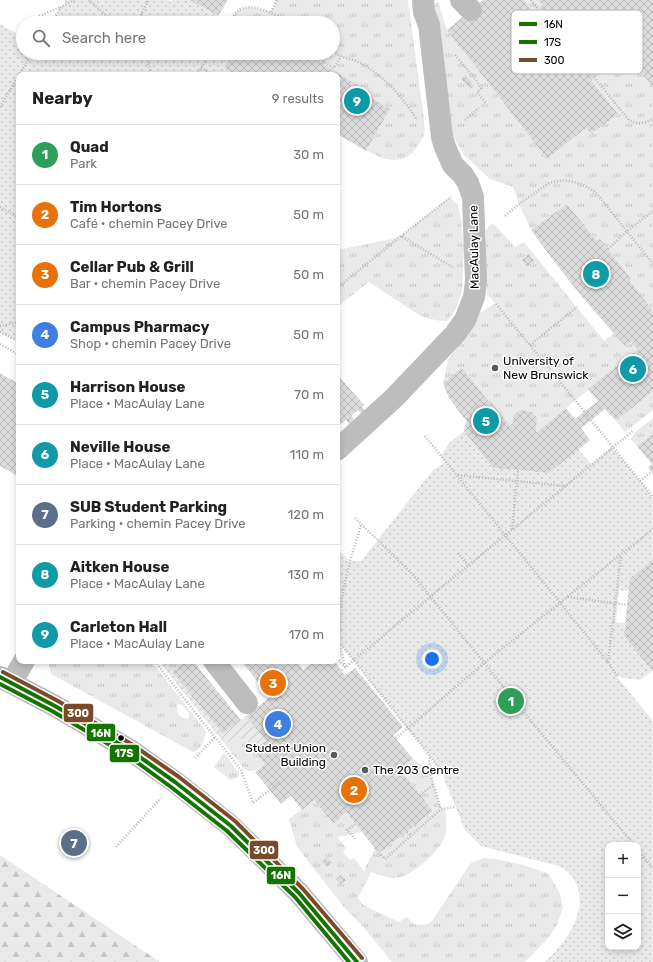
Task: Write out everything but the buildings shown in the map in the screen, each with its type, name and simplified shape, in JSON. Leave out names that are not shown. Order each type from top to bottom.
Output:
[{"type":"street","name":"MacAulay Lane","points":[[340,447],[401,391],[455,334],[465,320],[474,297],[476,282],[474,197],[468,183],[453,164],[442,137],[429,25],[424,12],[423,0]]},
{"type":"street","points":[[21,664],[6,680],[55,706],[130,750],[175,782],[231,826],[299,893],[357,962]]},
{"type":"street","points":[[216,664],[248,703]]},
{"type":"path","points":[[39,16],[74,0]]},
{"type":"path","points":[[89,0],[107,16]]},
{"type":"path","points":[[140,16],[149,0]]},
{"type":"path","points":[[271,12],[277,0]]},
{"type":"path","points":[[531,0],[538,9]]},
{"type":"path","points":[[55,16],[61,7]]},
{"type":"path","points":[[233,16],[241,9],[252,7],[271,12],[278,16]]},
{"type":"path","points":[[451,51],[476,80],[481,88],[477,92],[486,103]]},
{"type":"path","points":[[341,56],[356,61],[369,68],[391,86],[411,111],[424,135],[442,137]]},
{"type":"path","points":[[21,72],[28,60]]},
{"type":"path","points":[[147,60],[151,72]]},
{"type":"path","points":[[199,72],[206,60]]},
{"type":"path","points":[[318,60],[334,68],[339,60]]},
{"type":"path","points":[[201,68],[208,72]]},
{"type":"path","points":[[594,77],[628,119],[634,123],[646,123],[653,119]]},
{"type":"path","points":[[0,107],[16,80]]},
{"type":"path","points":[[465,120],[479,108]]},
{"type":"path","points":[[505,216],[519,204],[548,184],[561,181],[570,181],[585,185],[597,194],[653,264]]},
{"type":"path","points":[[340,286],[468,183]]},
{"type":"path","points":[[0,206],[16,216]]},
{"type":"path","points":[[608,249],[653,210]]},
{"type":"path","points":[[400,236],[458,271]]},
{"type":"path","points":[[495,303],[653,497]]},
{"type":"path","points":[[530,345],[577,307]]},
{"type":"path","points":[[0,326],[16,323]]},
{"type":"path","points":[[0,332],[16,340]]},
{"type":"path","points":[[0,344],[16,353]]},
{"type":"path","points":[[342,670],[430,596],[634,430]]},
{"type":"path","points":[[425,436],[560,602],[608,662],[617,676]]},
{"type":"path","points":[[512,530],[518,470]]},
{"type":"path","points":[[640,481],[651,472]]},
{"type":"path","points":[[457,475],[564,486]]},
{"type":"path","points":[[354,518],[413,575],[632,842]]},
{"type":"path","points":[[340,616],[341,603],[350,561],[361,525]]},
{"type":"path","points":[[396,738],[484,663],[652,530]]},
{"type":"path","points":[[458,553],[468,565]]},
{"type":"path","points":[[608,662],[621,555]]},
{"type":"path","points":[[567,597],[627,605]]},
{"type":"path","points":[[340,645],[440,769]]},
{"type":"path","points":[[340,650],[345,667]]},
{"type":"path","points":[[340,661],[345,667]]},
{"type":"path","points":[[158,664],[241,770],[253,803],[280,782]]},
{"type":"path","points":[[195,758],[215,737]]},
{"type":"path","points":[[430,756],[429,769],[441,810]]},
{"type":"path","points":[[420,795],[433,785]]},
{"type":"path","points":[[116,847],[162,798]]},
{"type":"path","points":[[375,848],[384,859],[441,810],[455,807]]},
{"type":"path","points":[[355,824],[347,830],[355,839]]},
{"type":"path","points":[[407,832],[411,835]]},
{"type":"path","points":[[641,854],[653,868]]},
{"type":"green space","points":[[63,0],[168,0],[171,2],[172,0],[190,0],[217,16],[55,16],[61,7],[66,3]]},
{"type":"green space","points":[[277,0],[408,0],[424,119],[424,135],[415,150],[407,157],[398,160],[383,158],[366,151],[390,109],[364,93],[366,90],[340,75],[340,72],[335,72],[315,60],[340,60],[340,16],[233,16],[241,9],[245,8],[254,8],[271,12]]},
{"type":"green space","points":[[524,0],[538,0],[542,5],[536,10],[531,10]]},
{"type":"green space","points":[[438,2],[447,30],[547,159],[586,128],[591,134],[618,114],[591,80],[599,74],[642,74],[653,87],[653,311],[630,281],[631,279],[600,239],[597,241],[567,204],[531,230],[513,187],[490,179],[464,155],[449,129],[434,6]]},
{"type":"green space","points":[[0,24],[16,33],[16,60],[229,60],[224,68],[231,72],[16,72],[16,340],[0,332]]},
{"type":"green space","points":[[450,197],[458,205],[464,248],[462,291],[456,309],[447,321],[433,320],[419,315],[369,282],[340,305],[340,249],[401,236]]},
{"type":"green space","points":[[492,223],[515,247],[524,242],[604,341],[614,333],[625,346],[631,342],[638,349],[537,432],[537,418],[532,412],[520,410],[513,415],[512,428],[490,401],[489,402],[443,383],[448,360],[480,313],[495,303],[487,294],[485,246],[486,230]]},
{"type":"green space","points":[[653,391],[653,410],[625,432],[616,421]]},
{"type":"green space","points":[[653,418],[653,434],[637,446],[631,439],[635,432]]},
{"type":"green space","points":[[464,431],[493,468],[549,473],[578,449],[591,464],[612,447],[653,497],[653,560],[630,578],[629,591],[619,590],[616,622],[625,623],[624,636],[652,671],[640,680],[617,677],[653,721],[653,962],[545,962],[565,939],[576,919],[580,902],[577,884],[574,879],[566,870],[558,866],[481,846],[465,830],[440,769],[340,643],[340,552],[350,561],[361,561],[433,470],[446,462],[441,456],[449,443]]},
{"type":"green space","points":[[49,664],[154,664],[206,731],[205,738],[201,746],[193,752],[51,674]],"holes":[[[177,705],[182,705],[189,714],[187,719],[179,716]]]},
{"type":"green space","points":[[162,664],[167,664],[223,734],[246,716],[266,741],[254,751],[247,741],[235,738],[225,744]]},
{"type":"green space","points":[[167,664],[182,664],[172,672]]},
{"type":"green space","points":[[235,738],[247,741],[265,764],[252,771],[244,769],[225,744]]},
{"type":"green space","points":[[224,753],[239,773],[239,777],[230,780],[214,767]]},
{"type":"green space","points":[[413,759],[429,769],[441,809],[445,808],[445,836],[431,856],[409,874],[395,878],[385,877],[371,872],[358,898],[363,905],[399,922],[407,917],[416,925],[429,924],[470,864],[473,862],[484,858],[496,859],[542,871],[548,874],[551,878],[560,894],[563,908],[557,925],[549,937],[525,962],[392,962],[361,924],[344,907],[297,847],[289,819],[314,800],[334,824],[346,812],[362,832],[337,837],[346,848],[343,852],[350,860],[354,858],[364,871],[375,848],[381,852],[433,811],[400,769]]},
{"type":"green space","points":[[0,855],[160,962],[0,962]]},
{"type":"transit line","name":"300","points":[[3,672],[58,701],[133,745],[179,777],[235,821],[303,889],[362,958]]},
{"type":"transit line","name":"16N","points":[[0,677],[55,706],[130,750],[175,782],[231,826],[299,893],[357,962]]},
{"type":"transit line","name":"17S","points":[[0,684],[52,711],[127,755],[227,831],[295,897],[349,962]]},
{"type":"place","name":"Carleton Hall","points":[[357,101]]},
{"type":"place","name":"Aitken House","points":[[596,274]]},
{"type":"place","name":"University of New Brunswick","points":[[495,368]]},
{"type":"place","name":"Neville House","points":[[633,369]]},
{"type":"place","name":"Harrison House","points":[[486,421]]},
{"type":"place","name":"Cellar Pub & Grill","points":[[273,683]]},
{"type":"place","name":"Quad","points":[[511,701]]},
{"type":"place","name":"Campus Pharmacy","points":[[278,724]]},
{"type":"place","name":"Student Union Building","points":[[334,755]]},
{"type":"place","name":"The 203 Centre","points":[[365,770]]},
{"type":"place","name":"Tim Hortons","points":[[354,790]]},
{"type":"place","name":"SUB Student Parking","points":[[74,843]]}]
